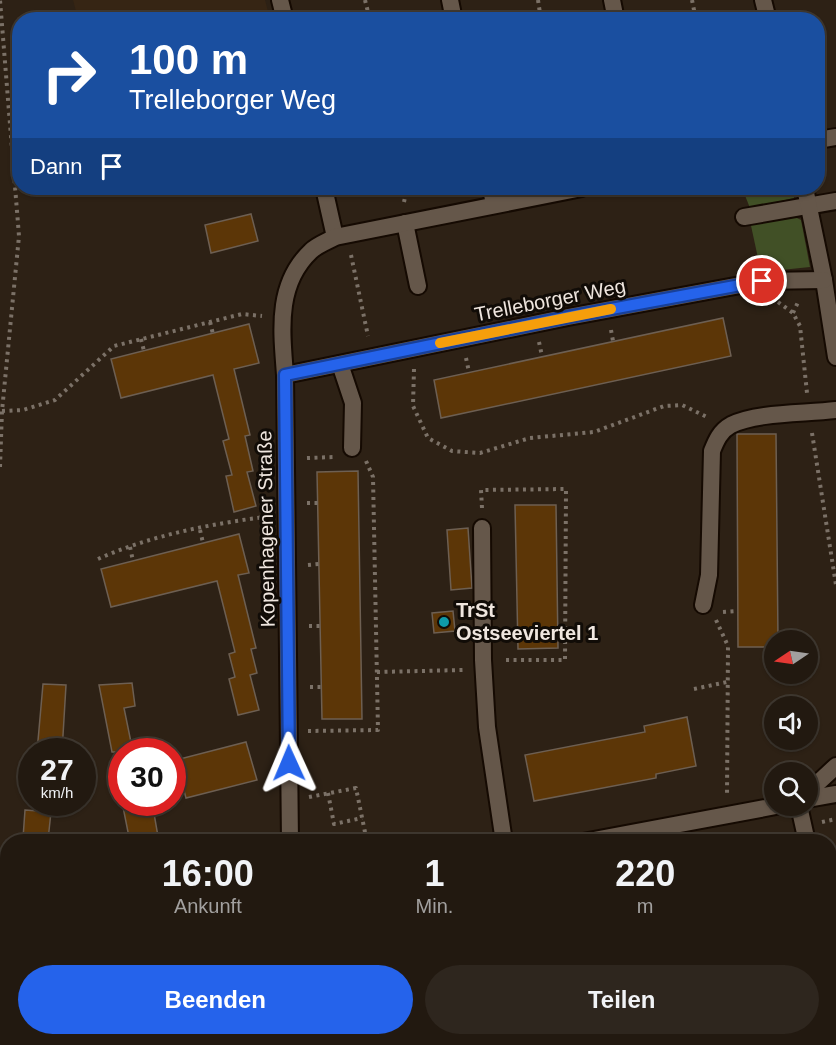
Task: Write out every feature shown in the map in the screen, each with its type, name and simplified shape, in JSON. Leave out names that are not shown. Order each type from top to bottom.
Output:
[{"type":"street","points":[[326,195],[341,236],[546,195]]},
{"type":"street","points":[[492,195],[494,205]]},
{"type":"street","points":[[806,195],[824,280],[836,357]]},
{"type":"street","points":[[744,216],[836,201]]},
{"type":"street","points":[[405,223],[418,286]]},
{"type":"street","name":"Kopenhagener Straße","points":[[290,834],[285,375],[280,317],[292,279],[311,251],[341,236]]},
{"type":"street","name":"Trelleborger Weg","points":[[285,375],[762,281],[824,280]]},
{"type":"street","points":[[340,364],[353,403],[351,455]]},
{"type":"street","points":[[703,605],[709,574],[712,451],[718,435],[730,426],[752,418],[836,410]]},
{"type":"street","points":[[482,528],[484,665],[488,727],[503,834]]},
{"type":"street","points":[[818,783],[836,766]]},
{"type":"street","points":[[818,798],[836,794]]},
{"type":"street","points":[[625,834],[764,808]]},
{"type":"street","points":[[801,816],[805,834]]},
{"type":"path","points":[[0,0],[12,149]]},
{"type":"path","points":[[0,467],[2,411],[19,236],[16,195]]},
{"type":"path","points":[[341,236],[372,357]]},
{"type":"path","points":[[774,299],[793,313],[800,327],[809,414],[836,585]]},
{"type":"path","points":[[2,411],[24,410],[55,400],[114,346],[242,314],[280,317]]},
{"type":"path","points":[[210,322],[213,334]]},
{"type":"path","points":[[613,341],[610,327],[620,324]]},
{"type":"path","points":[[141,339],[144,351]]},
{"type":"path","points":[[528,344],[549,340]]},
{"type":"path","points":[[538,342],[542,356]]},
{"type":"path","points":[[414,349],[413,406],[428,438],[452,451],[480,453],[530,438],[594,432],[664,406],[682,405],[708,417],[718,435]]},
{"type":"path","points":[[456,360],[476,356]]},
{"type":"path","points":[[466,358],[469,372]]},
{"type":"path","points":[[402,372],[424,367]]},
{"type":"path","points":[[297,458],[351,455],[367,462],[373,477],[377,672],[378,730],[302,731]]},
{"type":"path","points":[[377,672],[566,660],[566,489],[482,490],[482,528]]},
{"type":"path","points":[[98,559],[130,547],[226,522],[286,514]]},
{"type":"path","points":[[200,530],[203,543]]},
{"type":"path","points":[[130,547],[133,561]]},
{"type":"path","points":[[703,605],[719,624],[728,646],[727,802],[729,814]]},
{"type":"path","points":[[694,689],[727,682]]},
{"type":"path","points":[[303,798],[356,788],[365,834]]},
{"type":"path","points":[[328,793],[334,824],[362,818]]},
{"type":"shaded area","points":[[73,0],[265,0],[268,12],[76,12]]},
{"type":"green space","points":[[745,195],[794,195],[794,198],[750,208]]},
{"type":"green space","points":[[793,216],[801,220],[810,267],[761,272],[750,221]]},
{"type":"building","points":[[251,214],[258,241],[211,253],[205,225]]},
{"type":"building","points":[[723,318],[731,356],[441,418],[434,380]]},
{"type":"building","points":[[249,324],[259,363],[234,369],[250,435],[245,436],[253,471],[247,472],[256,506],[234,512],[226,476],[232,475],[223,441],[229,439],[213,375],[121,398],[111,359]]},
{"type":"building","points":[[737,434],[776,434],[778,630],[764,630],[764,647],[738,647]]},
{"type":"building","points":[[358,471],[362,719],[322,719],[317,472]]},
{"type":"building","points":[[515,505],[556,505],[558,648],[518,649]]},
{"type":"building","points":[[468,528],[472,588],[451,590],[447,530]]},
{"type":"building","points":[[239,534],[249,573],[238,575],[256,648],[251,649],[257,673],[250,675],[259,710],[238,715],[229,679],[235,677],[229,654],[235,652],[217,581],[111,607],[101,569]]},
{"type":"building","name":"TrSt Ostseeviertel 1","points":[[453,611],[455,631],[434,633],[432,613]]},
{"type":"building","points":[[132,683],[135,706],[124,708],[130,738],[109,738],[99,685]]},
{"type":"building","points":[[43,684],[66,685],[63,738],[38,738]]},
{"type":"building","points":[[687,717],[696,766],[656,774],[656,778],[534,801],[525,755],[645,732],[644,726]]},
{"type":"building","points":[[246,742],[257,780],[186,798],[186,757]]},
{"type":"building","points":[[25,816],[51,816],[49,834],[23,834]]},
{"type":"building","points":[[125,816],[154,816],[158,834],[128,834]]},
{"type":"slow traffic","points":[[440,343],[611,309]]},
{"type":"place","name":"TrSt Ostseeviertel 1","points":[[444,622]]},
{"type":"route","points":[[289,763],[285,375],[568,317],[762,281]]}]
